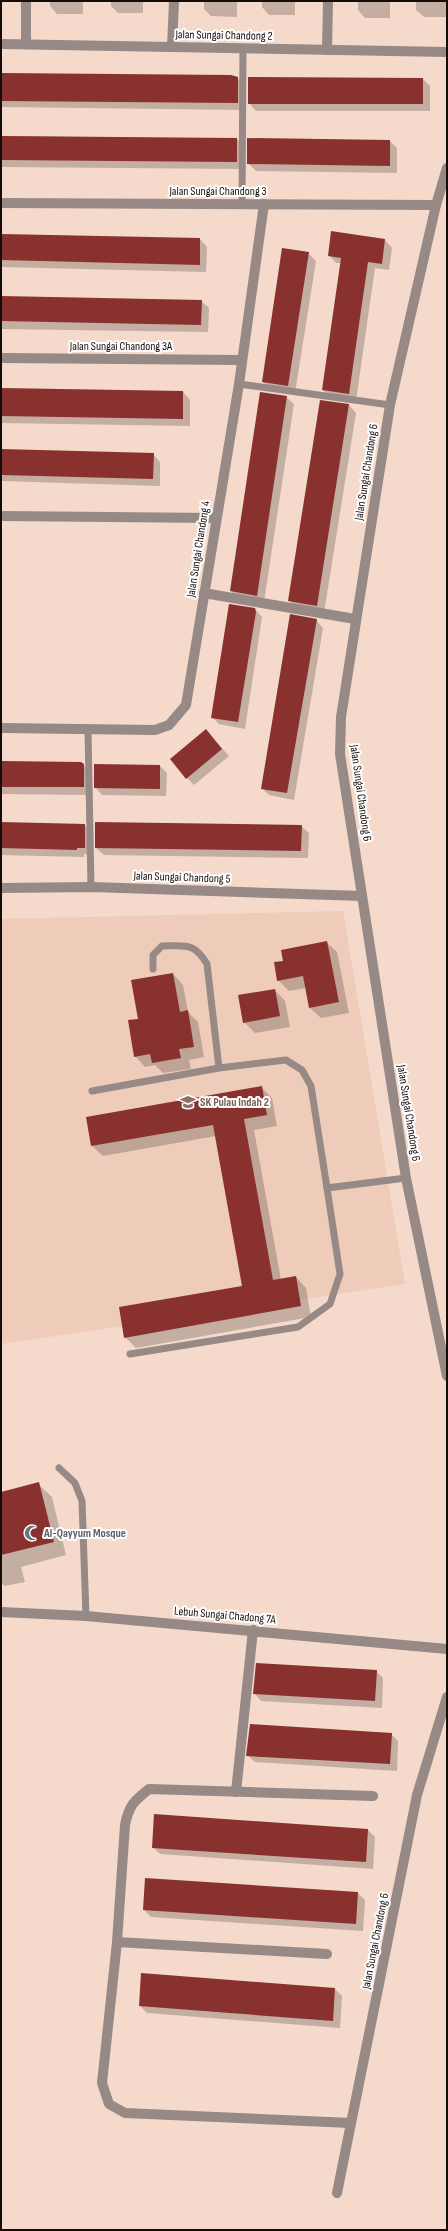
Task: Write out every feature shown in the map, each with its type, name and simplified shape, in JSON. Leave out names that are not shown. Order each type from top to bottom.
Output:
[{"type":"street","points":[[26,1],[26,44]]},
{"type":"street","points":[[172,47],[174,1]]},
{"type":"street","points":[[327,50],[328,1]]},
{"type":"street","name":"Jalan Sungai Chandong 2","points":[[1,44],[447,52]]},
{"type":"street","name":"Jalan Sungai Chandong 6","points":[[447,168],[436,204],[390,404],[355,618],[341,717],[340,754],[406,1178],[447,1376]]},
{"type":"street","name":"Jalan Sungai Chandong 3","points":[[1,203],[436,204]]},
{"type":"street","name":"Jalan Sungai Chandong 4","points":[[1,728],[154,730],[169,725],[186,705],[239,384],[241,360],[264,204]]},
{"type":"street","name":"Jalan Sungai Chandong 3A","points":[[1,358],[241,360]]},
{"type":"street","points":[[1,516],[216,518]]},
{"type":"street","points":[[204,593],[355,618]]},
{"type":"street","name":"Jalan Sungai Chandong 5","points":[[1,888],[92,887],[362,896]]},
{"type":"street","name":"Lebuh Sungai Chadong 7A","points":[[1,1612],[86,1616],[253,1630],[447,1649]]},
{"type":"street","points":[[236,1792],[253,1630]]},
{"type":"street","name":"Jalan Sungai Chandong 6","points":[[337,2193],[417,1795],[447,1697]]},
{"type":"street","points":[[351,2124],[126,2113],[109,2104],[102,2083],[117,1942],[125,1825],[128,1809],[136,1799],[149,1789],[374,1796]]},
{"type":"street","points":[[117,1942],[327,1954]]},
{"type":"lane","points":[[242,204],[243,48]]},
{"type":"lane","points":[[239,384],[390,404]]},
{"type":"lane","points":[[88,730],[92,887]]},
{"type":"lane","points":[[153,969],[153,955],[162,946],[190,946],[199,951],[207,964],[219,1068]]},
{"type":"lane","points":[[92,1091],[219,1068],[286,1060],[302,1070],[311,1086],[340,1274],[330,1304],[298,1327],[130,1354]]},
{"type":"lane","points":[[327,1188],[406,1178]]},
{"type":"lane","points":[[59,1468],[75,1483],[82,1501],[86,1616]]},
{"type":"shaded area","name":"SK Pulau Indah 2","points":[[343,911],[405,1284],[1,1344],[1,919]]},
{"type":"building","points":[[1,73],[231,75],[238,77],[238,103],[1,101]]},
{"type":"building","points":[[248,77],[423,78],[423,104],[248,104]]},
{"type":"building","points":[[1,136],[237,138],[237,162],[1,160]]},
{"type":"building","points":[[247,138],[390,140],[390,166],[247,164]]},
{"type":"building","points":[[331,231],[385,239],[382,264],[368,262],[349,394],[322,390],[341,258],[328,256]]},
{"type":"building","points":[[1,234],[200,238],[200,265],[1,260]]},
{"type":"building","points":[[282,248],[309,252],[288,386],[262,382]]},
{"type":"building","points":[[1,296],[202,300],[201,325],[1,321]]},
{"type":"building","points":[[1,388],[183,391],[183,419],[1,416]]},
{"type":"building","points":[[260,392],[287,396],[257,596],[230,591]]},
{"type":"building","points":[[320,400],[349,404],[317,606],[288,601]]},
{"type":"building","points":[[1,449],[154,453],[153,479],[1,475]]},
{"type":"building","points":[[229,604],[255,608],[256,612],[238,722],[211,718]]},
{"type":"building","points":[[290,614],[317,619],[287,793],[261,789]]},
{"type":"building","points":[[206,729],[222,749],[186,779],[170,759]]},
{"type":"building","points":[[1,761],[81,762],[84,764],[84,787],[1,787]]},
{"type":"building","points":[[94,764],[160,765],[160,789],[94,788]]},
{"type":"building","points":[[1,822],[85,824],[85,848],[77,848],[77,850],[1,848]]},
{"type":"building","points":[[95,822],[302,825],[301,851],[95,848]]},
{"type":"building","points":[[327,941],[339,1002],[309,1008],[303,976],[277,981],[274,962],[283,961],[281,950]]},
{"type":"building","points":[[173,973],[180,1012],[188,1010],[194,1047],[179,1049],[181,1058],[152,1063],[150,1054],[134,1057],[128,1020],[138,1019],[131,980]]},
{"type":"building","points":[[275,989],[280,1016],[243,1023],[238,995]]},
{"type":"building","points":[[262,1086],[267,1115],[244,1119],[273,1280],[296,1276],[301,1306],[124,1338],[119,1307],[242,1286],[213,1125],[91,1146],[86,1117]]},
{"type":"building","points":[[39,1482],[54,1542],[1,1555],[1,1492]]},
{"type":"building","points":[[256,1663],[377,1670],[375,1701],[253,1694]]},
{"type":"building","points":[[250,1724],[392,1733],[390,1764],[246,1756]]},
{"type":"building","points":[[154,1814],[368,1829],[366,1862],[152,1848]]},
{"type":"building","points":[[145,1878],[358,1892],[356,1924],[143,1910]]},
{"type":"building","points":[[141,1973],[335,1988],[333,2021],[139,2006]]},
{"type":"place","name":"SK Pulau Indah 2","points":[[188,1102]]},
{"type":"place","name":"Al-Qayyum Mosque","points":[[32,1533]]}]
